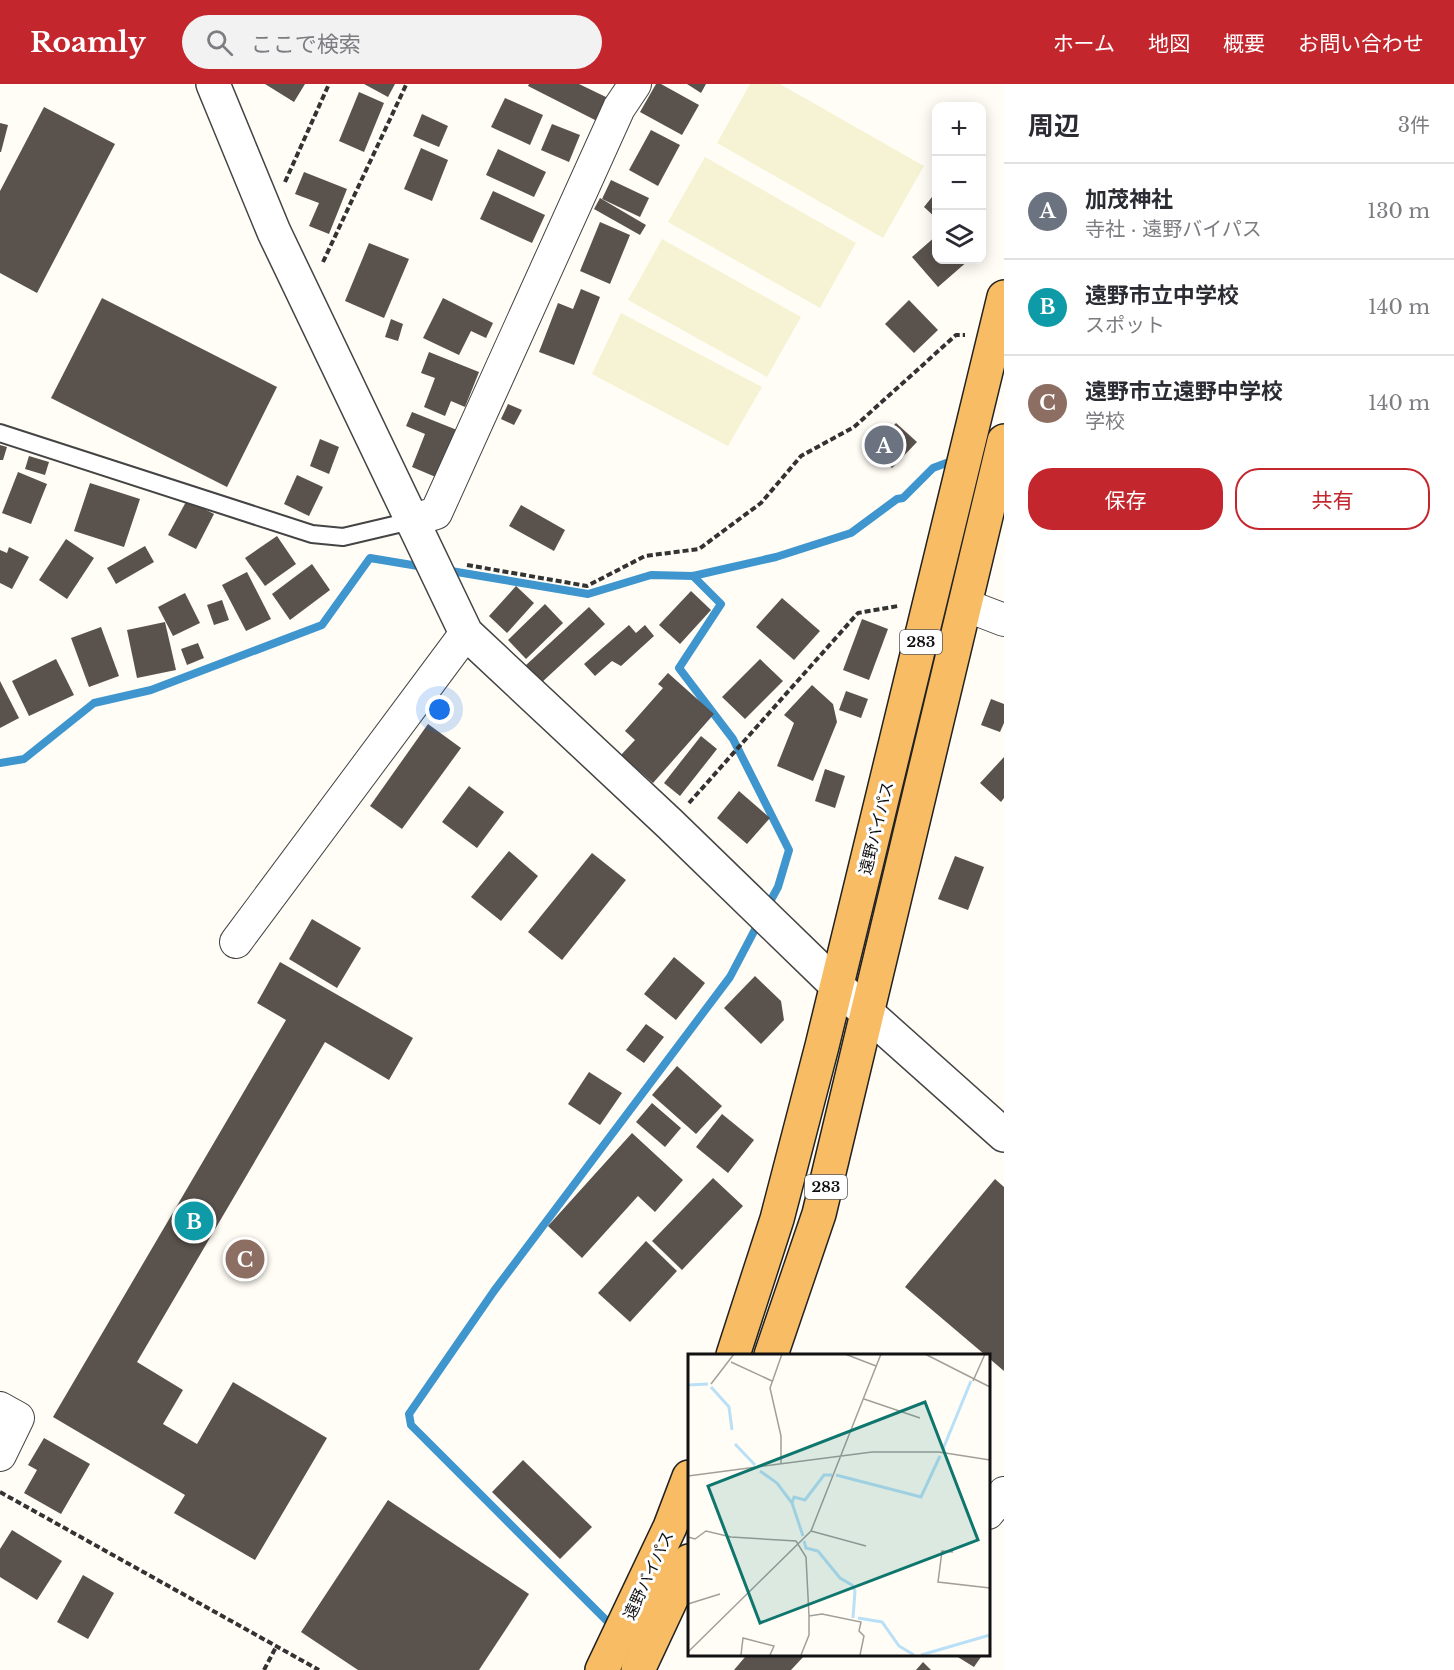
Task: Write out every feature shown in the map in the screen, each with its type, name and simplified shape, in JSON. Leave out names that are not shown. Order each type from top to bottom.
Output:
[{"type":"highway","name":"遠野バイパス","points":[[733,1354],[777,1219],[837,986],[1004,297]]},
{"type":"highway","name":"283","points":[[771,1354],[819,1214],[869,1015],[1004,441]]},
{"type":"highway","name":"遠野バイパス","points":[[602,1670],[670,1527],[688,1481]]},
{"type":"highway","name":"遠野バイパス","points":[[638,1670],[688,1563]]},
{"type":"street","points":[[213,84],[269,218],[466,633],[670,824],[837,986],[1004,1135]]},
{"type":"street","points":[[411,521],[436,513],[618,108],[635,84]]},
{"type":"street","points":[[965,605],[1004,620]]},
{"type":"street","points":[[236,942],[466,633]]},
{"type":"street","points":[[0,1408],[18,1418],[0,1455]]},
{"type":"street","points":[[989,1511],[1004,1493]]},
{"type":"lane","points":[[0,433],[312,534],[343,537],[411,521]]},
{"type":"path","points":[[269,218],[329,84]]},
{"type":"path","points":[[306,298],[406,86]]},
{"type":"path","points":[[434,568],[587,586],[645,556],[699,549],[761,503],[801,456],[854,427],[956,335],[996,332]]},
{"type":"path","points":[[670,824],[858,613],[904,605],[930,607]]},
{"type":"path","points":[[0,1492],[319,1670]]},
{"type":"path","points":[[264,1670],[276,1647]]},
{"type":"shaded area","points":[[750,84],[780,84],[924,166],[883,238],[717,143]]},
{"type":"shaded area","points":[[705,157],[856,243],[820,308],[668,222]]},
{"type":"shaded area","points":[[662,239],[801,317],[767,377],[628,300]]},
{"type":"shaded area","points":[[621,313],[762,387],[728,446],[592,374]]},
{"type":"building","points":[[265,84],[305,84],[294,102]]},
{"type":"building","points":[[364,84],[395,84],[388,97]]},
{"type":"building","points":[[529,84],[579,84],[608,98],[597,121],[528,86]]},
{"type":"building","points":[[656,84],[661,84],[699,105],[682,135],[640,112]]},
{"type":"building","points":[[687,84],[706,84],[701,93]]},
{"type":"building","points":[[359,92],[384,103],[364,152],[339,141]]},
{"type":"building","points":[[505,98],[543,115],[530,145],[491,127]]},
{"type":"building","points":[[44,107],[115,144],[37,293],[0,273],[0,191]]},
{"type":"building","points":[[422,114],[448,126],[439,147],[413,136]]},
{"type":"building","points":[[0,123],[8,125],[1,152],[0,152]]},
{"type":"building","points":[[552,124],[580,135],[569,162],[541,150]]},
{"type":"building","points":[[651,130],[680,145],[658,186],[629,170]]},
{"type":"building","points":[[421,148],[448,160],[432,201],[404,189]]},
{"type":"building","points":[[498,149],[546,172],[534,197],[486,175]]},
{"type":"building","points":[[304,172],[347,189],[329,234],[309,226],[319,203],[295,194]]},
{"type":"building","points":[[611,180],[649,198],[640,217],[602,199]]},
{"type":"building","points":[[493,191],[545,215],[532,243],[480,219]]},
{"type":"building","points":[[932,197],[932,214],[924,207]]},
{"type":"building","points":[[600,198],[646,225],[640,235],[594,209]]},
{"type":"building","points":[[600,222],[630,235],[610,284],[580,271]]},
{"type":"building","points":[[932,240],[932,264],[964,264],[938,287],[912,257]]},
{"type":"building","points":[[369,243],[409,259],[384,318],[345,301]]},
{"type":"building","points":[[581,289],[600,297],[574,365],[539,352],[558,303],[573,309]]},
{"type":"building","points":[[102,298],[277,387],[227,487],[51,398]]},
{"type":"building","points":[[443,298],[493,323],[486,338],[471,331],[459,355],[423,338]]},
{"type":"building","points":[[909,300],[938,330],[914,353],[885,324]]},
{"type":"building","points":[[391,319],[403,324],[398,341],[385,337]]},
{"type":"building","points":[[429,352],[479,372],[465,407],[451,401],[445,416],[424,407],[435,378],[421,373]]},
{"type":"building","points":[[508,404],[522,410],[514,425],[501,419]]},
{"type":"building","points":[[412,412],[457,430],[438,478],[412,467],[425,434],[406,426]]},
{"type":"building","points":[[896,423],[917,442],[892,468],[872,449]]},
{"type":"building","points":[[320,439],[339,447],[329,474],[310,466]]},
{"type":"building","points":[[0,445],[7,447],[3,460],[0,460]]},
{"type":"building","points":[[29,456],[49,462],[45,475],[25,469]]},
{"type":"building","points":[[18,472],[47,484],[31,524],[2,513]]},
{"type":"building","points":[[297,475],[323,487],[309,516],[284,504]]},
{"type":"building","points":[[90,483],[140,499],[124,547],[74,531]]},
{"type":"building","points":[[187,500],[214,514],[196,549],[168,535]]},
{"type":"building","points":[[521,505],[565,530],[554,551],[509,526]]},
{"type":"building","points":[[277,536],[296,564],[265,586],[245,558]]},
{"type":"building","points":[[66,539],[94,558],[67,599],[39,580]]},
{"type":"building","points":[[145,546],[154,562],[116,584],[107,568]]},
{"type":"building","points":[[9,547],[29,557],[12,589],[0,583],[0,550],[7,553]]},
{"type":"building","points":[[312,564],[330,590],[290,620],[272,594]]},
{"type":"building","points":[[247,572],[271,619],[246,631],[222,585]]},
{"type":"building","points":[[516,586],[534,603],[507,633],[489,616]]},
{"type":"building","points":[[691,591],[711,610],[680,644],[659,625]]},
{"type":"building","points":[[185,593],[200,623],[173,636],[158,607]]},
{"type":"building","points":[[782,598],[820,631],[794,660],[756,627]]},
{"type":"building","points":[[222,600],[229,620],[214,625],[207,605]]},
{"type":"building","points":[[545,604],[563,623],[526,659],[508,640]]},
{"type":"building","points":[[589,607],[605,624],[541,683],[525,666]]},
{"type":"building","points":[[862,619],[888,629],[869,680],[843,670]]},
{"type":"building","points":[[165,622],[176,670],[137,678],[127,630]]},
{"type":"building","points":[[629,625],[636,633],[645,625],[654,636],[621,666],[612,661],[595,676],[584,664]]},
{"type":"building","points":[[101,627],[119,676],[89,687],[71,638]]},
{"type":"building","points":[[198,643],[204,658],[187,665],[181,649]]},
{"type":"building","points":[[56,659],[74,695],[29,716],[12,681]]},
{"type":"building","points":[[760,659],[783,681],[745,719],[722,697]]},
{"type":"building","points":[[668,673],[714,714],[653,783],[621,755],[635,740],[625,731],[663,688],[658,684]]},
{"type":"building","points":[[0,681],[19,718],[0,728]]},
{"type":"building","points":[[812,685],[833,704],[837,722],[813,781],[777,766],[794,723],[784,715]]},
{"type":"building","points":[[846,691],[868,699],[861,718],[839,710]]},
{"type":"building","points":[[991,699],[1004,704],[1004,723],[1000,732],[981,725]]},
{"type":"building","points":[[428,724],[461,748],[402,829],[370,806]]},
{"type":"building","points":[[701,736],[717,749],[680,796],[664,783]]},
{"type":"building","points":[[1004,757],[1004,798],[1001,802],[980,783]]},
{"type":"building","points":[[825,769],[845,776],[835,808],[815,801]]},
{"type":"building","points":[[469,786],[504,812],[477,848],[442,822]]},
{"type":"building","points":[[739,791],[770,818],[747,844],[717,818]]},
{"type":"building","points":[[509,851],[538,876],[501,921],[471,897]]},
{"type":"building","points":[[592,853],[626,880],[562,960],[528,932]]},
{"type":"building","points":[[955,856],[984,867],[968,910],[938,899]]},
{"type":"building","points":[[312,919],[361,948],[337,988],[289,959]]},
{"type":"building","points":[[674,957],[705,983],[676,1020],[644,994]]},
{"type":"building","points":[[280,962],[413,1038],[389,1080],[325,1042],[137,1362],[183,1390],[163,1424],[197,1444],[233,1382],[327,1438],[255,1560],[174,1513],[185,1495],[53,1417],[286,1020],[257,1003]]},
{"type":"building","points":[[755,976],[781,1001],[784,1020],[761,1044],[724,1008]]},
{"type":"building","points":[[646,1024],[664,1037],[644,1063],[626,1050]]},
{"type":"building","points":[[677,1066],[722,1106],[696,1134],[652,1095]]},
{"type":"building","points":[[589,1072],[622,1093],[600,1125],[568,1104]]},
{"type":"building","points":[[652,1103],[681,1128],[665,1147],[636,1122]]},
{"type":"building","points":[[722,1114],[754,1140],[728,1173],[696,1147]]},
{"type":"building","points":[[632,1133],[683,1180],[655,1212],[638,1196],[582,1258],[548,1226]]},
{"type":"building","points":[[713,1178],[743,1206],[682,1270],[652,1241]]},
{"type":"building","points":[[995,1179],[1004,1187],[1004,1371],[989,1358],[989,1354],[984,1354],[905,1287]]},
{"type":"building","points":[[646,1241],[677,1271],[630,1322],[598,1293]]},
{"type":"building","points":[[44,1438],[90,1464],[61,1514],[24,1493],[37,1470],[28,1465]]},
{"type":"building","points":[[523,1460],[592,1527],[560,1559],[492,1492]]},
{"type":"building","points":[[388,1500],[529,1594],[479,1670],[358,1670],[301,1632]]},
{"type":"building","points":[[12,1530],[62,1561],[37,1600],[0,1577],[0,1549]]},
{"type":"building","points":[[83,1575],[114,1593],[88,1639],[57,1622]]},
{"type":"building","points":[[742,1655],[805,1655],[791,1670],[734,1670],[745,1657]]},
{"type":"building","points":[[955,1655],[982,1655],[974,1667]]},
{"type":"building","points":[[923,1662],[931,1670],[916,1670]]},
{"type":"waterway","points":[[445,570],[588,594],[651,575],[693,576],[776,557],[851,533],[897,499],[903,498],[933,468],[957,459]]},
{"type":"waterway","points":[[0,763],[24,759],[94,703],[151,690],[322,625],[370,558],[424,567]]},
{"type":"waterway","points":[[693,576],[721,604],[679,668],[733,739],[789,850],[778,887],[766,909]]},
{"type":"waterway","points":[[614,1628],[411,1425],[409,1414],[494,1291],[730,977],[760,920]]},
{"type":"place","name":"加茂神社","points":[[884,445]]},
{"type":"place","name":"遠野市立中学校","points":[[194,1221]]},
{"type":"place","name":"遠野市立遠野中学校","points":[[245,1259]]}]
